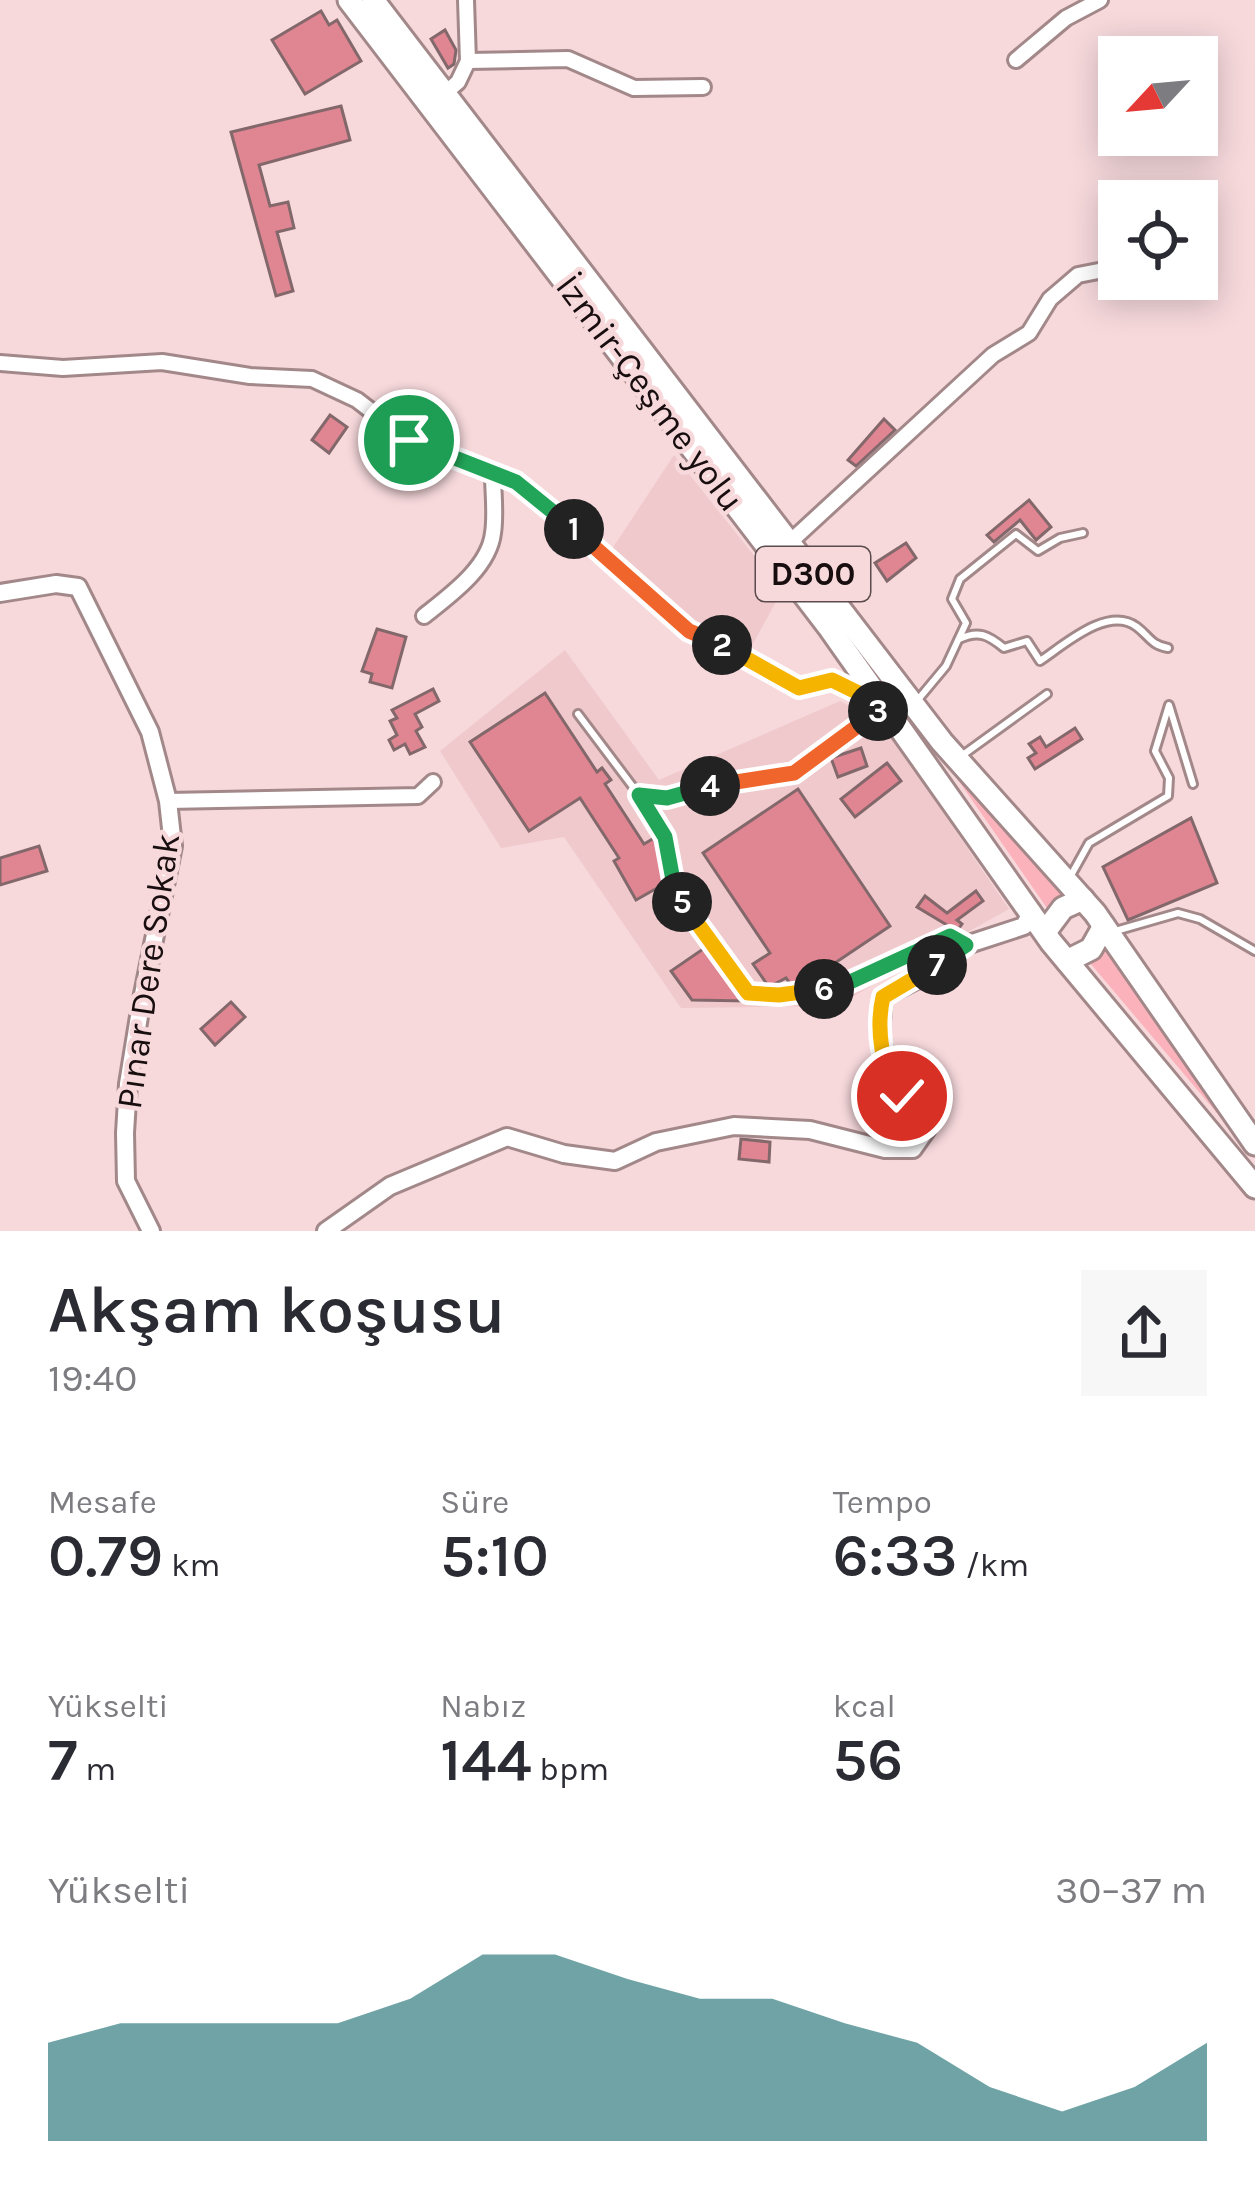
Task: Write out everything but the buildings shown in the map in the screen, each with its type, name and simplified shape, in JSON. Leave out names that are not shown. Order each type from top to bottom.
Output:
[{"type":"highway","name":"İzmir-Çeşme yolu","points":[[349,0],[885,706],[1067,961],[1255,1187]]},
{"type":"highway","name":"İzmir-Çeşme yolu","points":[[373,0],[913,705],[1106,929],[1255,1144]]},
{"type":"highway","points":[[1045,932],[1075,891]]},
{"type":"highway","points":[[1067,961],[1091,949],[1106,929]]},
{"type":"street","points":[[445,93],[458,82],[468,61],[466,0]]},
{"type":"street","points":[[1016,60],[1066,18],[1100,0]]},
{"type":"street","points":[[468,61],[568,59],[634,88],[703,87]]},
{"type":"street","points":[[789,543],[993,355],[1029,333],[1050,298],[1078,275],[1098,271]]},
{"type":"street","points":[[0,363],[63,368],[162,362],[250,376],[312,379],[357,400],[409,440],[516,482],[689,631],[799,688],[832,680],[885,706]]},
{"type":"street","points":[[424,616],[456,590],[494,538],[493,473]]},
{"type":"street","name":"Pınar Dere Sokak","points":[[0,593],[56,584],[78,587],[150,732],[168,802],[173,846],[141,1004],[125,1133],[125,1181],[151,1231]]},
{"type":"street","points":[[168,802],[418,796],[434,782]]},
{"type":"street","points":[[326,1231],[389,1186],[507,1137],[564,1154],[615,1161],[656,1142],[734,1126],[809,1130],[885,1150],[913,1149],[926,1130],[892,1085],[880,1034],[883,997],[966,945],[1024,926],[1032,911]]},
{"type":"lane","points":[[913,705],[946,666],[966,622],[952,598],[961,579],[1016,533],[1038,550],[1083,533]]},
{"type":"lane","points":[[958,639],[987,634],[1004,648],[1027,641],[1040,661],[1108,620],[1133,623],[1154,646],[1168,647]]},
{"type":"lane","points":[[957,759],[1047,694]]},
{"type":"lane","points":[[1075,891],[1090,843],[1168,796],[1169,778],[1155,751],[1168,705],[1193,784]]},
{"type":"lane","points":[[639,795],[667,798],[724,782],[794,773],[885,706]]},
{"type":"lane","points":[[578,714],[665,837],[675,891],[748,993],[779,995],[837,988],[950,936],[966,945]]},
{"type":"lane","points":[[1106,929],[1178,913],[1200,919],[1255,951]]},
{"type":"shaded area","points":[[674,455],[782,591],[749,651],[694,623],[612,549]]},
{"type":"shaded area","points":[[565,650],[659,780],[840,701],[881,722],[1009,909],[836,1006],[681,1008],[564,837],[501,848],[440,751]]},
{"type":"shaded area","points":[[924,731],[1071,892],[1047,908]]},
{"type":"shaded area","points":[[1111,946],[1226,1116],[1222,1119],[1090,963]]},
{"type":"route","points":[[409,440],[516,482],[689,631],[799,688],[832,680],[885,706],[794,773],[724,782],[667,798],[639,795],[665,837],[675,891],[748,993],[779,995],[837,988],[950,936],[966,945],[883,997],[880,1034],[892,1085],[902,1096]]}]
